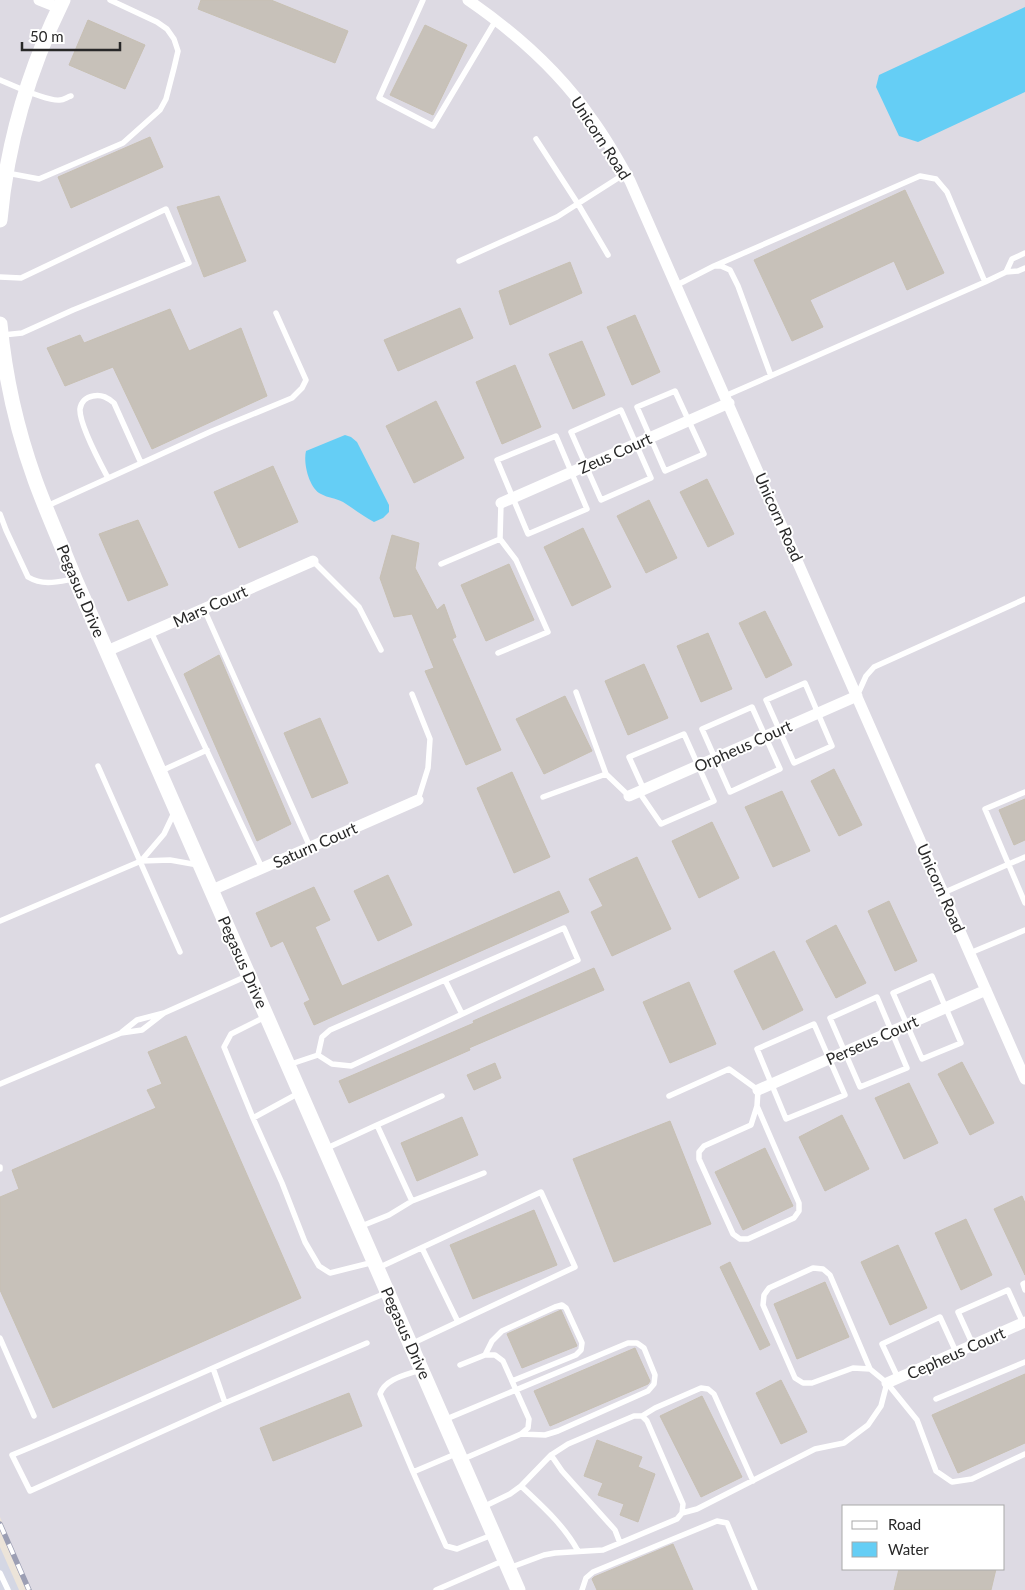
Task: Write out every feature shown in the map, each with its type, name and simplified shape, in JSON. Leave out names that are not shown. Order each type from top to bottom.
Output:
[{"type":"street","points":[[0,220],[6,173],[16,124],[35,64],[61,4],[39,0]]},
{"type":"street","name":"Unicorn Road","points":[[468,0],[519,38],[566,85],[596,124],[626,173],[642,205],[1025,1079]]},
{"type":"street","name":"Pegasus Drive","points":[[1,338],[3,371],[20,436],[45,507],[518,1590]]},
{"type":"street","name":"Zeus Court","points":[[501,503],[689,420],[727,399]]},
{"type":"street","name":"Mars Court","points":[[107,651],[313,561]]},
{"type":"street","name":"Orpheus Court","points":[[637,793],[857,696]]},
{"type":"street","name":"Saturn Court","points":[[212,890],[418,800]]},
{"type":"street","name":"Perseus Court","points":[[758,1090],[986,990]]},
{"type":"street","name":"Cepheus Court","points":[[892,1380],[1024,1323]]},
{"type":"lane","points":[[6,173],[39,179],[123,143],[160,110],[166,99],[178,51],[174,38],[167,29],[157,22],[110,0]]},
{"type":"lane","points":[[423,0],[378,98],[434,126],[496,20]]},
{"type":"lane","points":[[0,80],[26,91],[59,100],[71,96]]},
{"type":"lane","points":[[536,139],[608,255]]},
{"type":"lane","points":[[459,262],[557,217],[626,173]]},
{"type":"lane","points":[[677,285],[714,266],[920,176],[936,179],[947,192],[985,282]]},
{"type":"lane","points":[[0,277],[21,278],[166,209],[188,263],[22,333],[1,338]]},
{"type":"lane","points":[[1006,272],[1012,259],[1025,253]]},
{"type":"lane","points":[[714,266],[721,266],[730,270],[738,286],[771,376]]},
{"type":"lane","points":[[727,399],[771,376],[1006,272],[1025,268]]},
{"type":"lane","points":[[45,507],[212,431],[292,398],[302,388],[306,380],[276,314]]},
{"type":"lane","points":[[675,391],[704,454],[665,472],[650,437],[637,407],[675,391]]},
{"type":"lane","points":[[108,478],[81,417],[80,409],[83,402],[90,396],[108,398],[114,404],[141,463]]},
{"type":"lane","points":[[621,410],[651,478],[601,500],[585,466],[571,432],[621,410]]},
{"type":"lane","points":[[556,436],[587,510],[528,534],[512,498],[497,460],[556,436]]},
{"type":"lane","points":[[498,653],[548,632],[516,560],[500,539],[501,503]]},
{"type":"lane","points":[[0,514],[28,577],[34,581],[46,584],[75,579]]},
{"type":"lane","points":[[441,564],[500,539]]},
{"type":"lane","points":[[313,561],[359,607],[381,650]]},
{"type":"lane","points":[[857,696],[866,676],[874,667],[1025,600]]},
{"type":"lane","points":[[204,609],[310,847]]},
{"type":"lane","points":[[151,632],[262,868]]},
{"type":"lane","points":[[804,683],[818,713],[832,746],[794,762],[766,700],[804,683]]},
{"type":"lane","points":[[576,692],[606,774],[637,793],[661,824],[714,801],[684,734],[629,757],[637,793]]},
{"type":"lane","points":[[412,694],[430,739],[428,768],[418,800]]},
{"type":"lane","points":[[752,707],[766,736],[780,769],[730,792],[702,729],[752,707]]},
{"type":"lane","points":[[160,772],[206,750]]},
{"type":"lane","points":[[98,766],[180,952]]},
{"type":"lane","points":[[543,797],[606,774]]},
{"type":"lane","points":[[1025,792],[985,809],[1025,903]]},
{"type":"lane","points":[[141,861],[164,834],[176,809]]},
{"type":"lane","points":[[943,893],[1025,857]]},
{"type":"lane","points":[[0,921],[141,861],[170,860],[200,865]]},
{"type":"lane","points":[[564,928],[578,960],[351,1066],[332,1064],[318,1055],[322,1037],[330,1030],[564,928]]},
{"type":"lane","points":[[970,953],[1025,930]]},
{"type":"lane","points":[[121,1033],[137,1020],[164,1013],[248,975]]},
{"type":"lane","points":[[932,976],[961,1043],[922,1059],[906,1025],[892,993],[932,976]]},
{"type":"lane","points":[[445,980],[462,1014]]},
{"type":"lane","points":[[878,997],[907,1068],[860,1087],[845,1052],[830,1018],[878,997]]},
{"type":"lane","points":[[0,1084],[121,1033],[142,1030],[164,1013]]},
{"type":"lane","points":[[267,1016],[231,1034],[224,1047],[305,1242],[318,1266],[330,1273],[376,1265],[422,1248],[541,1192],[575,1267],[411,1344]]},
{"type":"lane","points":[[814,1024],[845,1095],[786,1119],[770,1084],[756,1049],[814,1024]]},
{"type":"lane","points":[[288,1066],[318,1055]]},
{"type":"lane","points":[[669,1096],[729,1069],[758,1090],[757,1106],[751,1125],[704,1146],[699,1152],[699,1159],[733,1234],[740,1239],[748,1239],[794,1218],[800,1211],[799,1202],[757,1106]]},
{"type":"lane","points":[[253,1118],[300,1092]]},
{"type":"lane","points":[[325,1149],[442,1096]]},
{"type":"lane","points":[[377,1125],[412,1201]]},
{"type":"lane","points":[[359,1227],[389,1215],[412,1201],[484,1173]]},
{"type":"lane","points":[[422,1248],[458,1322]]},
{"type":"lane","points":[[870,1369],[830,1275],[823,1269],[813,1268],[769,1288],[764,1296],[763,1305],[795,1378],[803,1383],[812,1384],[852,1368],[870,1369],[892,1380]]},
{"type":"lane","points":[[973,1345],[958,1312],[1008,1290],[1024,1323]]},
{"type":"lane","points":[[367,1343],[225,1402],[30,1492],[12,1455],[109,1415],[299,1329],[388,1293]]},
{"type":"lane","points":[[484,1355],[492,1341],[502,1331],[555,1307],[562,1306],[566,1308],[582,1343],[581,1350],[576,1355],[512,1381]]},
{"type":"lane","points":[[956,1352],[940,1317],[882,1344],[892,1380],[917,1420],[936,1472],[952,1482],[972,1479],[1025,1454]]},
{"type":"lane","points":[[0,1338],[34,1416]]},
{"type":"lane","points":[[444,1420],[628,1342],[637,1343],[644,1348],[655,1376],[654,1384],[648,1391],[558,1431],[545,1435],[521,1434]]},
{"type":"lane","points":[[413,1472],[521,1434],[528,1428],[529,1419],[504,1361],[495,1355],[484,1355],[460,1365]]},
{"type":"lane","points":[[936,1399],[1025,1362]]},
{"type":"lane","points":[[213,1368],[225,1402]]},
{"type":"lane","points":[[422,1369],[389,1382],[382,1388],[380,1394],[413,1472],[446,1546],[457,1549],[494,1534]]},
{"type":"lane","points":[[682,1513],[697,1509],[815,1449],[844,1443],[868,1425],[881,1406],[892,1380]]},
{"type":"lane","points":[[482,1508],[510,1494],[521,1486],[551,1455],[568,1444],[634,1416],[642,1416],[655,1408],[700,1388],[708,1389],[714,1394],[753,1481]]},
{"type":"lane","points":[[436,1590],[507,1564],[544,1555],[603,1550],[677,1519],[682,1513],[683,1504],[647,1420],[642,1416]]},
{"type":"lane","points":[[551,1455],[562,1472],[615,1530],[620,1543]]},
{"type":"lane","points":[[521,1486],[562,1527],[572,1539],[578,1551]]},
{"type":"lane","points":[[582,1590],[586,1578],[593,1572],[717,1521],[727,1523],[755,1590]]},
{"type":"lane","points":[[0,1573],[8,1590]]},
{"type":"shaded area","points":[[0,0],[1025,0],[1025,1590],[31,1590],[0,1517]]},
{"type":"shaded area","points":[[0,1547],[19,1590],[0,1590]]},
{"type":"water","points":[[1025,7],[1025,92],[918,142],[899,136],[876,87],[879,75]]},
{"type":"water","points":[[345,435],[357,442],[389,505],[389,512],[383,518],[374,522],[343,502],[321,494],[313,486],[308,475],[305,462],[306,451]]},
{"type":"building","points":[[201,0],[271,0],[348,31],[335,63],[198,9]]},
{"type":"building","points":[[88,20],[145,45],[125,89],[69,65]]},
{"type":"building","points":[[425,25],[467,45],[433,115],[390,95]]},
{"type":"building","points":[[150,137],[163,167],[71,208],[58,177]]},
{"type":"building","points":[[905,190],[944,273],[907,290],[894,261],[810,300],[823,327],[792,341],[754,260]]},
{"type":"building","points":[[219,196],[246,261],[204,277],[177,207]]},
{"type":"building","points":[[570,262],[582,293],[510,325],[499,291]]},
{"type":"building","points":[[460,308],[473,338],[398,371],[384,340]]},
{"type":"building","points":[[170,309],[189,351],[241,328],[267,396],[152,449],[113,367],[65,386],[47,348],[80,335],[84,343]]},
{"type":"building","points":[[635,315],[660,372],[632,385],[607,327]]},
{"type":"building","points":[[582,341],[605,395],[573,409],[549,354]]},
{"type":"building","points":[[515,365],[541,427],[502,444],[476,382]]},
{"type":"building","points":[[436,401],[464,458],[414,483],[386,426]]},
{"type":"building","points":[[273,466],[298,522],[239,548],[214,492]]},
{"type":"building","points":[[707,479],[734,534],[708,547],[680,492]]},
{"type":"building","points":[[649,500],[677,558],[646,573],[617,516]]},
{"type":"building","points":[[138,520],[168,585],[128,601],[99,534]]},
{"type":"building","points":[[583,528],[611,587],[572,606],[544,547]]},
{"type":"building","points":[[392,535],[419,543],[415,568],[437,610],[444,604],[456,637],[452,639],[501,750],[466,765],[425,671],[434,668],[412,614],[394,617],[380,578]]},
{"type":"building","points":[[509,564],[534,620],[486,641],[461,585]]},
{"type":"building","points":[[765,611],[792,665],[766,678],[739,623]]},
{"type":"building","points":[[708,633],[732,689],[701,702],[677,646]]},
{"type":"building","points":[[219,655],[291,824],[257,841],[184,674]]},
{"type":"building","points":[[644,664],[668,718],[628,735],[605,681]]},
{"type":"building","points":[[565,696],[592,751],[544,774],[516,719]]},
{"type":"building","points":[[320,718],[348,783],[312,798],[284,733]]},
{"type":"building","points":[[834,769],[862,825],[839,836],[811,781]]},
{"type":"building","points":[[512,772],[550,857],[514,873],[477,788]]},
{"type":"building","points":[[782,791],[810,851],[773,867],[745,807]]},
{"type":"building","points":[[1025,799],[1025,840],[1014,845],[999,810]]},
{"type":"building","points":[[712,822],[739,878],[699,898],[672,841]]},
{"type":"building","points":[[637,857],[671,929],[612,956],[591,912],[603,906],[589,879]]},
{"type":"building","points":[[388,875],[412,925],[378,941],[354,891]]},
{"type":"building","points":[[314,887],[330,920],[315,927],[342,986],[559,891],[569,912],[314,1025],[304,1003],[310,1000],[283,941],[271,947],[256,913]]},
{"type":"building","points":[[889,901],[917,961],[895,971],[868,911]]},
{"type":"building","points":[[836,925],[866,983],[836,998],[806,941]]},
{"type":"building","points":[[774,951],[803,1010],[763,1030],[734,971]]},
{"type":"building","points":[[594,968],[604,990],[469,1048],[470,1050],[349,1103],[339,1081],[474,1023],[473,1021]]},
{"type":"building","points":[[689,982],[716,1044],[670,1063],[643,1002]]},
{"type":"building","points":[[186,1036],[301,1298],[53,1408],[0,1290],[0,1197],[19,1189],[12,1170],[156,1108],[147,1090],[162,1084],[148,1052]]},
{"type":"building","points":[[962,1062],[994,1123],[970,1135],[938,1074]]},
{"type":"building","points":[[495,1063],[501,1078],[474,1090],[467,1075]]},
{"type":"building","points":[[909,1083],[938,1143],[904,1159],[875,1098]]},
{"type":"building","points":[[842,1115],[869,1169],[825,1191],[799,1137]]},
{"type":"building","points":[[462,1117],[478,1155],[417,1181],[401,1143]]},
{"type":"building","points":[[670,1121],[711,1224],[614,1262],[573,1159]]},
{"type":"building","points":[[765,1148],[793,1206],[743,1230],[715,1172]]},
{"type":"building","points":[[1022,1196],[1025,1203],[1025,1275],[994,1209]]},
{"type":"building","points":[[534,1210],[557,1265],[473,1299],[450,1245]]},
{"type":"building","points":[[966,1219],[992,1275],[961,1290],[935,1233]]},
{"type":"building","points":[[898,1245],[927,1308],[890,1325],[861,1262]]},
{"type":"building","points":[[730,1262],[770,1345],[760,1350],[720,1267]]},
{"type":"building","points":[[825,1282],[849,1337],[797,1359],[774,1304]]},
{"type":"building","points":[[561,1310],[577,1346],[522,1368],[507,1334]]},
{"type":"building","points":[[635,1348],[650,1381],[648,1384],[550,1426],[534,1391]]},
{"type":"building","points":[[1025,1374],[1025,1443],[958,1473],[932,1415]]},
{"type":"building","points":[[781,1380],[807,1432],[781,1444],[756,1393]]},
{"type":"building","points":[[349,1393],[362,1426],[273,1461],[260,1428]]},
{"type":"building","points":[[702,1396],[742,1477],[701,1497],[660,1416]]},
{"type":"building","points":[[597,1440],[642,1457],[638,1467],[655,1474],[638,1522],[620,1515],[624,1504],[598,1495],[603,1483],[584,1476]]},
{"type":"building","points":[[673,1544],[693,1590],[597,1590],[592,1579],[594,1577]]},
{"type":"building","points":[[899,1570],[996,1570],[991,1590],[894,1590]]},
{"type":"railway","points":[[0,1524],[29,1590]]}]
